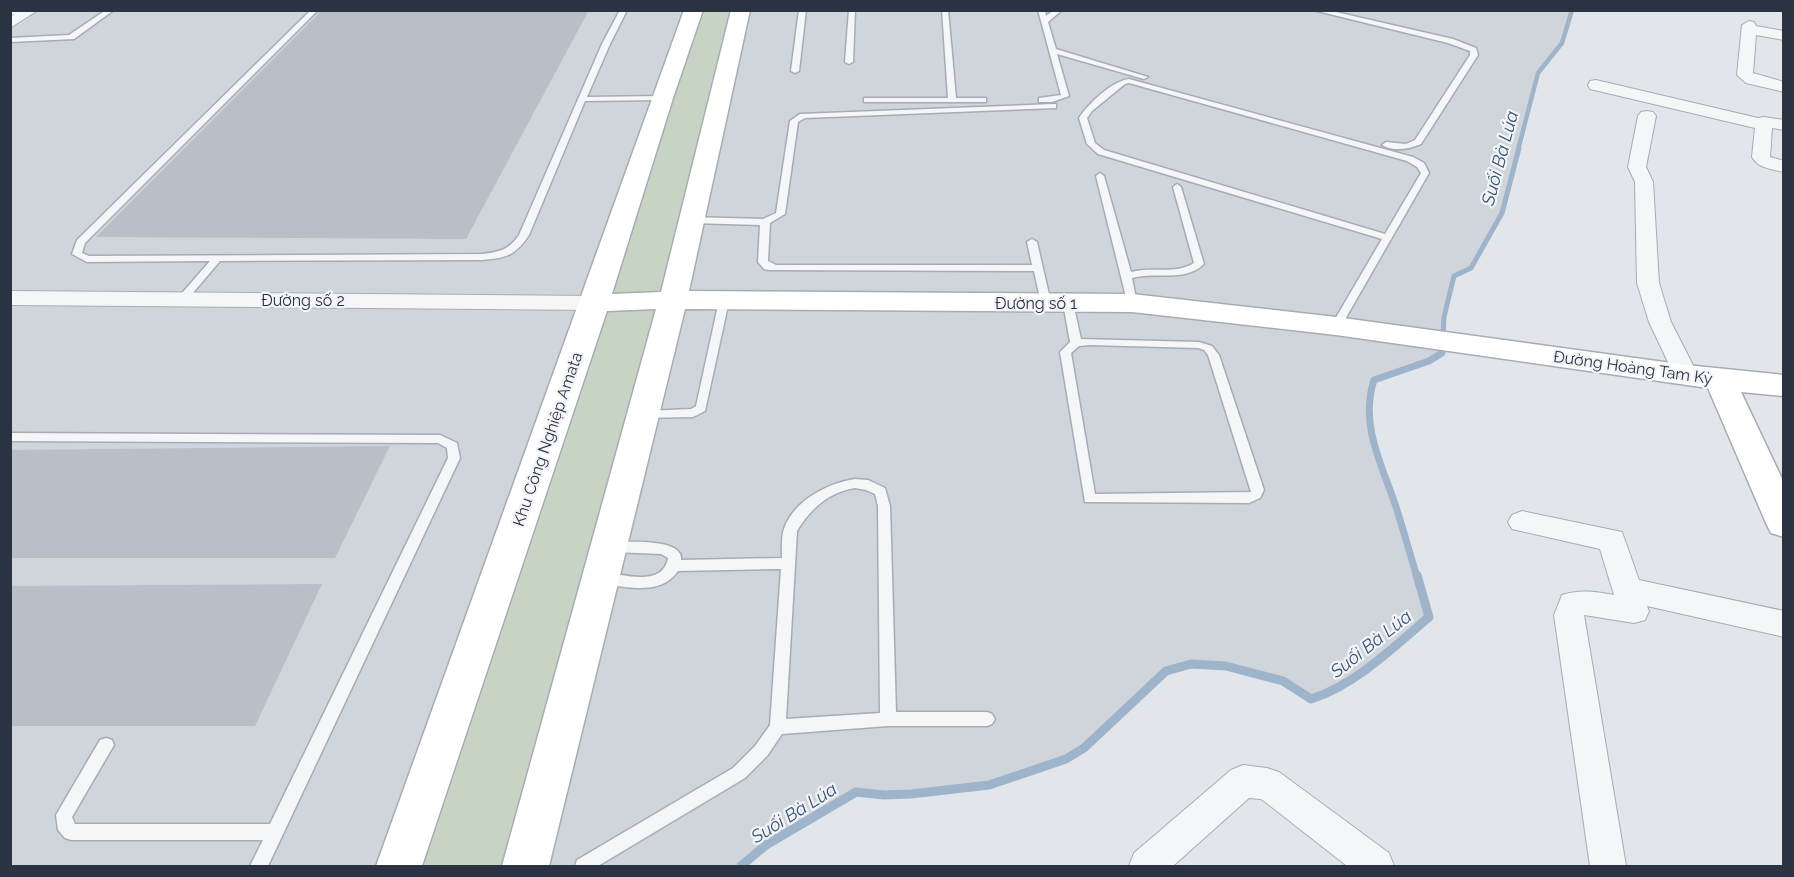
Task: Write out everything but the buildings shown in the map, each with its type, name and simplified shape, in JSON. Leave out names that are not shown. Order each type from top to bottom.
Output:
[{"type":"street","name":"Khu Công Nghiệp Amata","points":[[399,867],[694,10]]},
{"type":"street","points":[[525,867],[641,415],[673,300],[741,10]]},
{"type":"street","points":[[10,24],[29,12]]},
{"type":"street","points":[[1784,36],[1749,27],[1745,75],[1760,82],[1784,87]]},
{"type":"street","points":[[1596,85],[1764,125]]},
{"type":"street","points":[[1647,116],[1637,167],[1644,182],[1648,283],[1660,322],[1686,375]]},
{"type":"street","points":[[1784,125],[1767,121],[1764,125],[1762,160],[1784,167]]},
{"type":"street","name":"Đường số 1","points":[[595,303],[673,300],[1057,303],[1130,289],[1398,335]]},
{"type":"street","name":"Đường số 2","points":[[10,298],[595,303]]},
{"type":"street","name":"Đường Hoàng Tam Kỳ","points":[[1398,335],[1686,375],[1784,386]]},
{"type":"street","points":[[1720,379],[1784,523]]},
{"type":"street","points":[[1522,522],[1612,540],[1634,610],[1580,603],[1573,604],[1569,615],[1608,867]]},
{"type":"street","points":[[1627,589],[1784,624]]},
{"type":"street","points":[[1147,867],[1243,781],[1266,784],[1285,796],[1376,867]]},
{"type":"lane","points":[[10,40],[71,38],[111,10]]},
{"type":"lane","points":[[315,10],[80,242],[77,254],[87,259],[482,258],[502,255],[516,248],[524,235],[606,44],[624,10]]},
{"type":"lane","points":[[795,71],[803,10]]},
{"type":"lane","points":[[849,62],[852,10]]},
{"type":"lane","points":[[945,10],[952,100]]},
{"type":"lane","points":[[867,100],[1052,100],[1065,96],[1041,10]]},
{"type":"lane","points":[[1044,21],[1059,10]]},
{"type":"lane","points":[[1053,51],[1395,147],[1407,147],[1418,142],[1474,55],[1473,50],[1450,41],[1316,10]]},
{"type":"lane","points":[[10,12],[29,12]]},
{"type":"lane","points":[[1336,326],[1425,173],[1421,165],[1410,159],[1130,81],[1123,82],[1097,102],[1083,118],[1091,144],[1101,152],[1387,238]]},
{"type":"lane","points":[[583,99],[662,98]]},
{"type":"lane","points":[[692,220],[765,222],[780,214],[794,121],[803,116],[1053,106]]},
{"type":"lane","points":[[1100,176],[1130,289]]},
{"type":"lane","points":[[1130,289],[1136,272],[1186,272],[1199,264],[1178,187]]},
{"type":"lane","points":[[765,222],[764,262],[768,267],[1038,268]]},
{"type":"lane","points":[[1032,242],[1038,268],[1076,343]]},
{"type":"lane","points":[[182,299],[217,259]]},
{"type":"lane","points":[[641,415],[693,413],[701,408],[724,301]]},
{"type":"lane","points":[[1076,343],[1199,345],[1208,348],[1213,355],[1258,490],[1256,495],[1249,498],[1089,499],[1065,352],[1076,343]]},
{"type":"lane","points":[[10,437],[440,439],[453,446],[454,458],[259,867]]},
{"type":"lane","points":[[583,867],[739,773],[761,751],[778,727],[790,530],[798,514],[808,504],[824,493],[843,486],[864,483],[881,491],[884,506],[888,719]]},
{"type":"lane","points":[[663,549],[675,555],[675,566],[669,575],[658,582],[603,562],[663,549]]},
{"type":"lane","points":[[675,566],[787,563]]},
{"type":"lane","points":[[778,727],[888,719],[987,719]]},
{"type":"lane","points":[[106,745],[63,814],[64,824],[71,832],[275,832]]},
{"type":"shaded area","points":[[10,11],[1572,11],[1562,43],[1538,73],[1502,213],[1471,268],[1454,276],[1444,317],[1442,353],[1429,361],[1375,380],[1368,398],[1372,440],[1397,509],[1429,617],[1398,644],[1333,692],[1311,699],[1283,681],[1226,666],[1191,664],[1166,671],[1084,748],[1066,759],[989,785],[911,794],[855,793],[766,845],[741,866],[11,866]]},
{"type":"green space","points":[[701,11],[734,11],[663,297],[608,299]]},
{"type":"green space","points":[[661,304],[507,866],[416,866],[605,306]]},
{"type":"waterway","name":"Suối Bà Lúa","points":[[1518,150],[1538,73],[1562,43],[1572,10]]},
{"type":"waterway","name":"Suối Bà Lúa","points":[[1443,338],[1444,317],[1454,276],[1471,268],[1502,213],[1519,148]]},
{"type":"waterway","name":"Suối Bà Lúa","points":[[1417,577],[1375,446],[1369,414],[1370,397],[1374,380],[1429,361],[1442,353],[1443,337]]},
{"type":"waterway","name":"Suối Bà Lúa","points":[[741,866],[766,845],[856,792],[884,795],[911,794],[989,785],[1066,759],[1084,748],[1166,671],[1191,664],[1226,666],[1283,681],[1311,699],[1327,693],[1373,664],[1429,617],[1417,575]]}]
